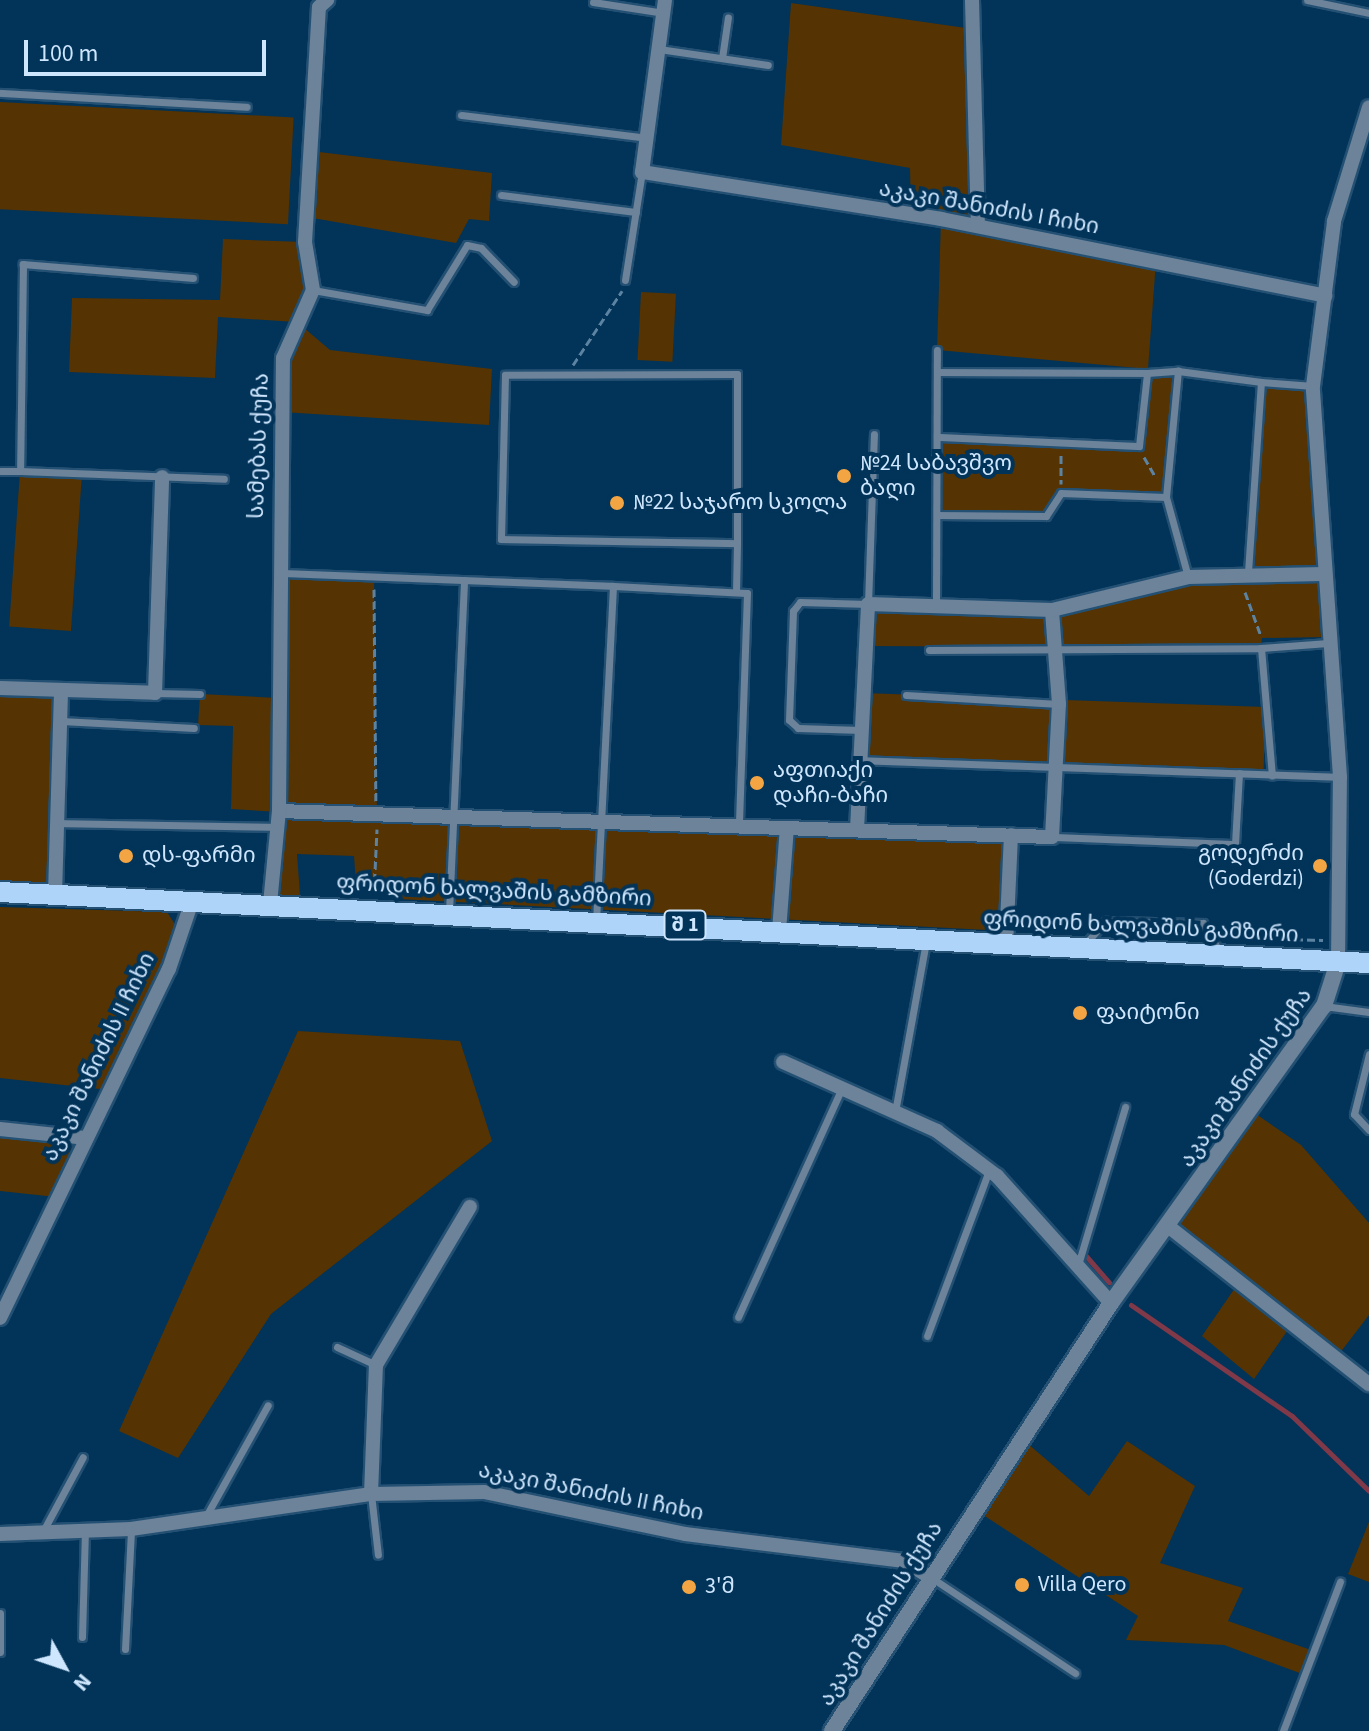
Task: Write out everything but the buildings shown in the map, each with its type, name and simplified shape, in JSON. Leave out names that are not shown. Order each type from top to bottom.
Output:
[{"type":"main road","name":"ფრიდონ ხალვაშის გამზირი","points":[[0,892],[449,912],[1369,963]]},
{"type":"street","points":[[313,290],[305,242],[319,7],[327,0]]},
{"type":"street","points":[[972,0],[978,226]]},
{"type":"street","points":[[642,172],[664,6]]},
{"type":"street","name":"აკაკი შანიძის ქუჩა","points":[[832,1731],[1111,1303],[1324,1006],[1338,962],[1340,777],[1323,574],[1313,386],[1334,221],[1362,149],[1369,107]]},
{"type":"street","name":"აკაკი შანიძის I ჩიხი","points":[[642,172],[978,226],[1325,296]]},
{"type":"street","name":"სამებას ქუჩა","points":[[270,904],[279,811],[278,573],[283,358],[313,290]]},
{"type":"street","points":[[0,688],[155,693],[162,477]]},
{"type":"street","points":[[857,830],[868,604],[1052,610],[1188,577],[1241,573],[1323,574]]},
{"type":"street","points":[[279,811],[1052,837],[1059,704],[1058,648],[1052,610]]},
{"type":"street","points":[[55,894],[61,690]]},
{"type":"street","points":[[779,931],[787,828]]},
{"type":"street","points":[[1006,945],[1011,835]]},
{"type":"street","name":"აკაკი შანიძის II ჩიხი","points":[[0,1318],[169,969],[192,901]]},
{"type":"street","points":[[783,1062],[937,1131],[989,1170],[1111,1303]]},
{"type":"street","points":[[0,1129],[85,1138]]},
{"type":"street","points":[[371,1494],[376,1365],[470,1207]]},
{"type":"street","points":[[1168,1226],[1369,1384]]},
{"type":"street","name":"აკაკი შანიძის II ჩიხი","points":[[0,1534],[131,1529],[371,1494],[484,1492],[685,1534],[904,1561],[930,1577]]},
{"type":"lane","points":[[1307,0],[1369,13]]},
{"type":"lane","points":[[593,2],[664,6]]},
{"type":"lane","points":[[722,58],[728,17]]},
{"type":"lane","points":[[659,49],[768,65]]},
{"type":"lane","points":[[0,93],[247,107]]},
{"type":"lane","points":[[461,115],[647,138]]},
{"type":"lane","points":[[625,280],[642,172]]},
{"type":"lane","points":[[501,195],[636,212]]},
{"type":"lane","points":[[313,290],[427,310],[467,245],[481,248],[514,282]]},
{"type":"lane","points":[[20,471],[23,264],[193,278]]},
{"type":"lane","points":[[936,604],[937,350]]},
{"type":"lane","points":[[938,372],[1178,371],[1313,386]]},
{"type":"lane","points":[[1178,371],[1166,497],[1188,577]]},
{"type":"lane","points":[[938,437],[1139,446],[1147,373]]},
{"type":"lane","points":[[736,592],[737,543],[737,374],[505,375],[501,539],[737,543]]},
{"type":"lane","points":[[1241,573],[1261,382]]},
{"type":"lane","points":[[861,730],[798,728],[789,720],[793,611],[800,602],[868,604],[874,434]]},
{"type":"lane","points":[[0,471],[224,479]]},
{"type":"lane","points":[[937,515],[1046,516],[1061,493],[1166,497]]},
{"type":"lane","points":[[278,573],[747,593],[739,826]]},
{"type":"lane","points":[[449,912],[464,580]]},
{"type":"lane","points":[[596,922],[613,586]]},
{"type":"lane","points":[[929,650],[1261,648],[1328,643]]},
{"type":"lane","points":[[1261,648],[1272,776]]},
{"type":"lane","points":[[155,693],[200,694]]},
{"type":"lane","points":[[906,695],[1059,704]]},
{"type":"lane","points":[[60,721],[194,728]]},
{"type":"lane","points":[[859,760],[1340,777]]},
{"type":"lane","points":[[1052,837],[1235,844],[1239,773]]},
{"type":"lane","points":[[56,823],[278,827]]},
{"type":"lane","points":[[1082,947],[1106,921],[1203,923],[1220,953]]},
{"type":"lane","points":[[895,1112],[926,939]]},
{"type":"lane","points":[[1324,1006],[1369,1012]]},
{"type":"lane","points":[[1369,1054],[1354,1114],[1369,1130]]},
{"type":"lane","points":[[738,1317],[842,1088]]},
{"type":"lane","points":[[1078,1265],[1125,1107]]},
{"type":"lane","points":[[927,1336],[989,1170]]},
{"type":"lane","points":[[337,1347],[376,1365]]},
{"type":"lane","points":[[203,1520],[268,1405]]},
{"type":"lane","points":[[42,1533],[83,1457]]},
{"type":"lane","points":[[371,1494],[378,1555]]},
{"type":"lane","points":[[125,1649],[131,1529]]},
{"type":"lane","points":[[82,1637],[85,1531]]},
{"type":"lane","points":[[930,1577],[1075,1673]]},
{"type":"lane","points":[[1283,1731],[1340,1582]]},
{"type":"lane","points":[[0,1613],[0,1652]]},
{"type":"path","points":[[566,375],[625,280]]},
{"type":"path","points":[[1061,443],[1061,493]]},
{"type":"path","points":[[1139,446],[1166,497]]},
{"type":"path","points":[[1241,573],[1261,620],[1261,648]]},
{"type":"path","points":[[374,576],[374,909]]},
{"type":"shaded area","points":[[791,3],[973,29],[978,226],[1156,261],[1148,369],[937,350],[941,219],[911,214],[910,168],[781,145]]},
{"type":"shaded area","points":[[0,102],[294,117],[288,224],[0,209]]},
{"type":"shaded area","points":[[311,151],[492,173],[489,221],[469,219],[456,243],[307,217]]},
{"type":"shaded area","points":[[223,239],[305,242],[313,290],[297,322],[330,350],[492,369],[489,425],[282,412],[296,322],[218,317],[215,378],[69,372],[72,298],[220,300]]},
{"type":"shaded area","points":[[641,292],[676,294],[672,362],[637,360]]},
{"type":"shaded area","points":[[1178,371],[1166,497],[1061,493],[1046,516],[937,515],[938,437],[1138,446],[1147,373]]},
{"type":"shaded area","points":[[1261,382],[1313,386],[1328,637],[1262,638],[1261,648],[866,646],[868,604],[1052,610],[1248,572]]},
{"type":"shaded area","points":[[20,471],[82,475],[71,631],[9,627]]},
{"type":"shaded area","points":[[278,573],[374,576],[377,814],[1011,835],[1006,931],[399,899],[393,886],[356,885],[354,856],[297,854],[300,895],[272,895],[279,812],[231,809],[233,726],[198,725],[200,694],[278,698]]},
{"type":"shaded area","points":[[0,688],[61,690],[54,884],[0,883]]},
{"type":"shaded area","points":[[863,693],[1266,707],[1263,774],[861,760]]},
{"type":"shaded area","points":[[0,907],[167,912],[180,932],[109,1090],[0,1078]]},
{"type":"shaded area","points":[[298,1031],[460,1041],[492,1141],[271,1314],[178,1458],[119,1431]]},
{"type":"shaded area","points":[[1253,1112],[1301,1145],[1369,1223],[1369,1315],[1336,1358],[1292,1324],[1254,1379],[1202,1336],[1239,1282],[1168,1226]]},
{"type":"shaded area","points":[[0,1129],[85,1138],[56,1197],[0,1191]]},
{"type":"shaded area","points":[[1021,1438],[1089,1496],[1127,1441],[1195,1486],[1160,1563],[1243,1588],[1228,1621],[1314,1651],[1305,1675],[1224,1645],[1126,1640],[1138,1616],[974,1509]]},
{"type":"shaded area","points":[[1369,1522],[1369,1582],[1348,1574]]},
{"type":"waterway","points":[[1086,1256],[1109,1282]]},
{"type":"waterway","points":[[1131,1305],[1292,1416],[1369,1491]]},
{"type":"place","name":"№24 საბავშვო ბაღი","points":[[844,476]]},
{"type":"place","name":"№22 საჯარო სკოლა","points":[[617,503]]},
{"type":"place","name":"აფთიაქი დაჩი-ბაჩი","points":[[757,783]]},
{"type":"place","name":"დს-ფარმი","points":[[126,856]]},
{"type":"place","name":"გოდერძი (Goderdzi)","points":[[1320,866]]},
{"type":"place","name":"ფაიტონი","points":[[1080,1013]]},
{"type":"place","name":"Villa Qero","points":[[1022,1585]]},
{"type":"place","name":"3'მ","points":[[689,1587]]}]
